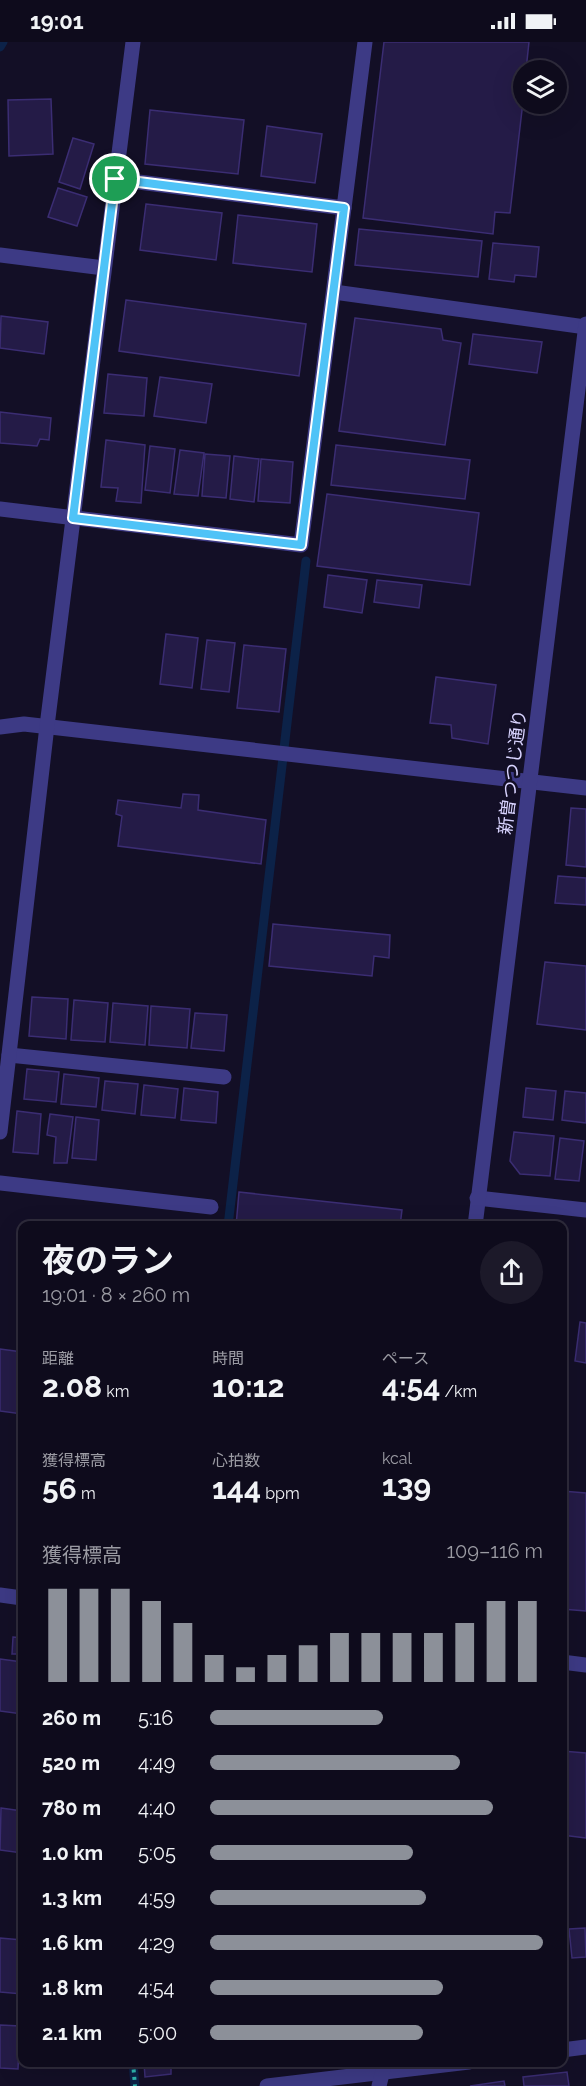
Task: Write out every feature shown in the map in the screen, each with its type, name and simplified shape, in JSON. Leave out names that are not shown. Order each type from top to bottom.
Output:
[{"type":"street","points":[[0,1132],[2,1090],[9,1055],[47,726],[133,42]]},
{"type":"street","points":[[0,509],[301,545],[365,42]]},
{"type":"street","points":[[115,179],[344,208]]},
{"type":"street","points":[[0,255],[104,268]]},
{"type":"street","points":[[334,292],[586,326]]},
{"type":"street","name":"新曽つつじ通り","points":[[475,1221],[586,326]]},
{"type":"street","points":[[0,727],[24,724],[47,726],[586,788]]},
{"type":"street","points":[[9,1055],[224,1077]]},
{"type":"street","points":[[0,1183],[211,1207]]},
{"type":"street","points":[[477,1198],[586,1210]]},
{"type":"street","points":[[0,1595],[18,1597]]},
{"type":"street","points":[[567,1663],[586,1665]]},
{"type":"street","points":[[567,2049],[586,2047]]},
{"type":"street","points":[[267,2086],[433,2067]]},
{"type":"path","points":[[133,2067],[135,2086]]},
{"type":"building","points":[[384,42],[529,42],[527,60],[513,60],[513,114],[522,114],[510,213],[495,212],[493,234],[363,218]]},
{"type":"building","points":[[51,99],[53,154],[9,156],[8,100]]},
{"type":"building","points":[[150,110],[244,120],[238,174],[145,164]]},
{"type":"building","points":[[267,126],[322,134],[315,183],[261,176]]},
{"type":"building","points":[[73,138],[94,144],[80,189],[59,182]]},
{"type":"building","points":[[58,188],[87,197],[77,226],[48,217]]},
{"type":"building","points":[[146,204],[222,213],[216,260],[140,250]]},
{"type":"building","points":[[238,215],[317,224],[312,272],[233,263]]},
{"type":"building","points":[[359,229],[482,241],[478,277],[355,265]]},
{"type":"building","points":[[493,243],[539,247],[536,277],[515,275],[514,282],[489,279]]},
{"type":"building","points":[[126,300],[306,324],[299,376],[119,351]]},
{"type":"building","points":[[1,316],[48,322],[44,354],[0,348]]},
{"type":"building","points":[[355,318],[441,329],[443,340],[461,343],[445,445],[339,431]]},
{"type":"building","points":[[473,334],[542,342],[537,373],[469,364]]},
{"type":"building","points":[[108,374],[147,378],[144,416],[104,413]]},
{"type":"building","points":[[160,377],[212,384],[206,423],[154,416]]},
{"type":"building","points":[[0,412],[51,418],[49,440],[40,439],[37,446],[0,443]]},
{"type":"building","points":[[106,440],[145,445],[141,503],[116,501],[118,488],[101,487]]},
{"type":"building","points":[[336,445],[470,460],[465,499],[331,485]]},
{"type":"building","points":[[150,446],[175,449],[170,493],[145,490]]},
{"type":"building","points":[[180,450],[204,453],[198,496],[174,494]]},
{"type":"building","points":[[205,454],[230,456],[226,498],[202,496]]},
{"type":"building","points":[[234,456],[259,459],[254,502],[230,499]]},
{"type":"building","points":[[261,459],[293,462],[290,503],[258,501]]},
{"type":"building","points":[[327,494],[479,513],[470,585],[317,566]]},
{"type":"building","points":[[328,575],[367,580],[362,613],[324,607]]},
{"type":"building","points":[[377,580],[422,585],[419,608],[374,602]]},
{"type":"building","points":[[166,634],[198,638],[192,688],[160,684]]},
{"type":"building","points":[[207,640],[235,643],[229,692],[201,689]]},
{"type":"building","points":[[244,645],[286,649],[279,712],[237,708]]},
{"type":"building","points":[[436,677],[496,685],[488,744],[452,738],[451,725],[430,723]]},
{"type":"building","points":[[183,794],[199,795],[198,810],[266,820],[261,864],[118,846],[122,816],[116,814],[118,800],[181,808]]},
{"type":"building","points":[[571,808],[586,809],[586,867],[566,865]]},
{"type":"building","points":[[558,876],[586,878],[586,905],[555,903]]},
{"type":"building","points":[[273,924],[390,935],[389,958],[374,956],[372,976],[269,966]]},
{"type":"building","points":[[545,962],[586,966],[586,1030],[537,1024]]},
{"type":"building","points":[[32,997],[68,999],[66,1039],[29,1036]]},
{"type":"building","points":[[74,1000],[108,1003],[105,1042],[71,1040]]},
{"type":"building","points":[[113,1003],[148,1006],[145,1045],[110,1042]]},
{"type":"building","points":[[151,1006],[190,1009],[187,1048],[149,1045]]},
{"type":"building","points":[[195,1013],[227,1015],[224,1051],[191,1048]]},
{"type":"building","points":[[27,1069],[59,1072],[56,1102],[24,1099]]},
{"type":"building","points":[[64,1074],[99,1078],[96,1107],[61,1104]]},
{"type":"building","points":[[105,1081],[138,1084],[135,1114],[102,1110]]},
{"type":"building","points":[[144,1085],[178,1089],[175,1118],[141,1115]]},
{"type":"building","points":[[184,1088],[218,1092],[216,1123],[181,1120]]},
{"type":"building","points":[[526,1088],[556,1091],[553,1120],[523,1117]]},
{"type":"building","points":[[565,1091],[586,1093],[586,1123],[562,1120]]},
{"type":"building","points":[[17,1111],[41,1114],[38,1154],[13,1152]]},
{"type":"building","points":[[50,1114],[73,1117],[67,1163],[54,1163],[56,1137],[47,1135]]},
{"type":"building","points":[[76,1117],[99,1120],[96,1160],[72,1158]]},
{"type":"building","points":[[514,1132],[554,1136],[550,1176],[520,1174],[510,1161]]},
{"type":"building","points":[[560,1138],[584,1141],[579,1181],[555,1179]]},
{"type":"building","points":[[239,1192],[402,1210],[401,1221],[236,1221]]},
{"type":"building","points":[[580,1322],[586,1323],[586,1363],[575,1361]]},
{"type":"building","points":[[0,1349],[18,1351],[18,1413],[0,1411]]},
{"type":"building","points":[[567,1491],[586,1493],[586,1611],[567,1609]]},
{"type":"building","points":[[13,1637],[18,1638],[18,1654],[12,1654]]},
{"type":"building","points":[[0,1659],[18,1661],[18,1713],[0,1711]]},
{"type":"building","points":[[567,1751],[586,1753],[586,1838],[567,1836]]},
{"type":"building","points":[[1,1808],[18,1810],[18,1852],[0,1850]]},
{"type":"building","points":[[585,1928],[586,1957],[572,1958],[569,1929]]},
{"type":"building","points":[[0,1938],[18,1940],[18,1994],[0,1992]]},
{"type":"building","points":[[0,2025],[18,2026],[18,2069],[0,2068]]},
{"type":"building","points":[[144,2067],[171,2067],[171,2074],[145,2077]]},
{"type":"building","points":[[567,2072],[569,2086],[524,2086],[523,2077]]},
{"type":"building","points":[[504,2081],[505,2086],[470,2086]]},
{"type":"waterway","points":[[0,47],[3,42]]},
{"type":"waterway","points":[[229,1221],[306,561]]},
{"type":"waterway","points":[[133,2067],[135,2086]]},
{"type":"route","points":[[115,179],[344,208],[301,545],[73,518],[115,179]]}]
